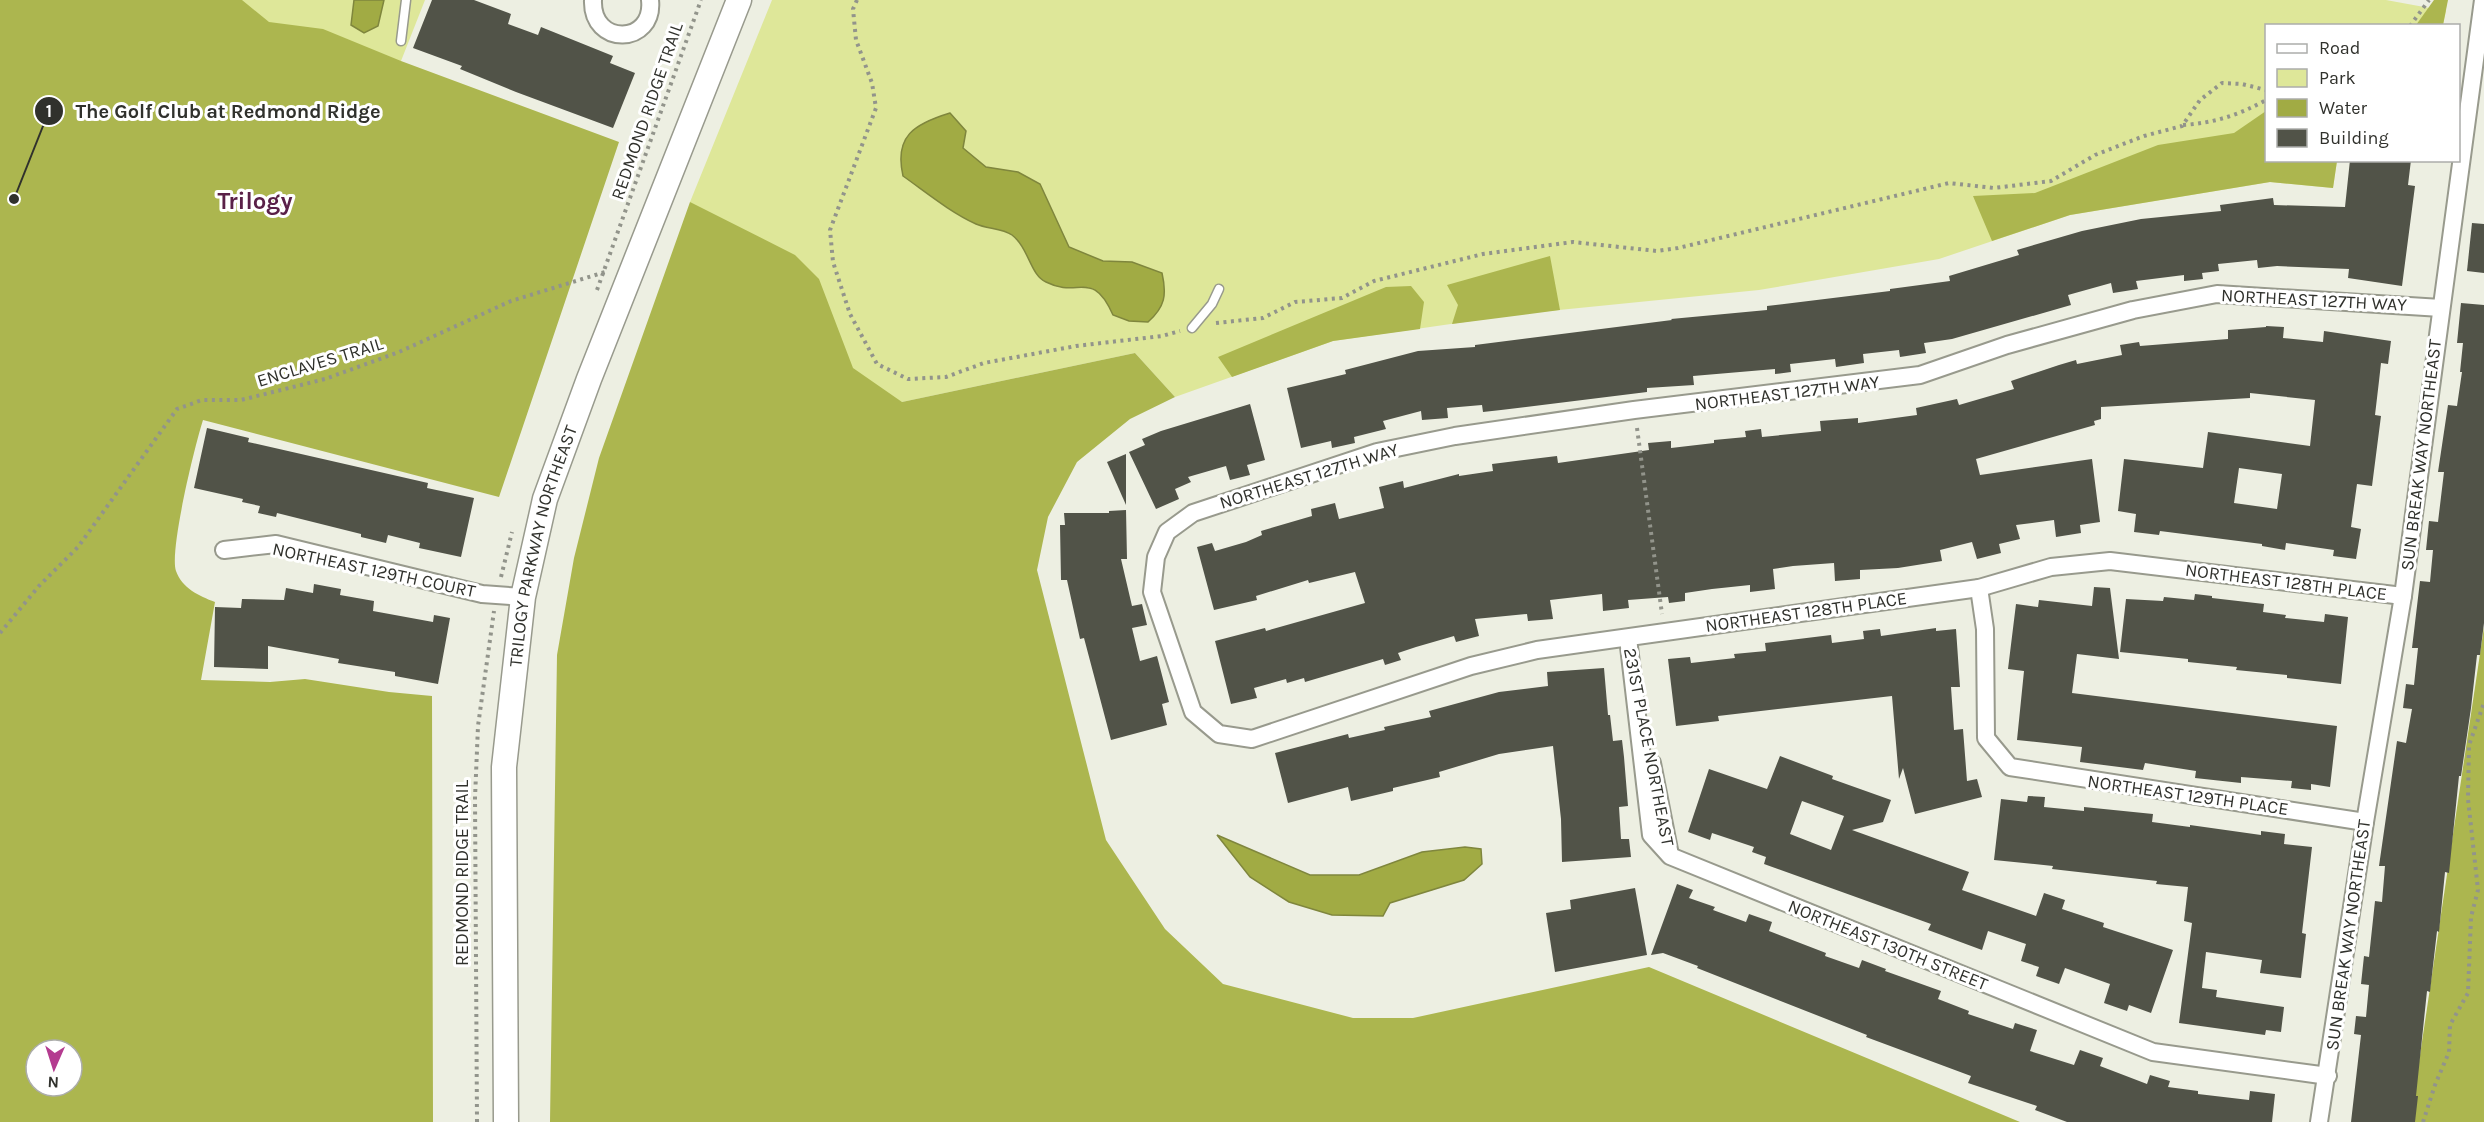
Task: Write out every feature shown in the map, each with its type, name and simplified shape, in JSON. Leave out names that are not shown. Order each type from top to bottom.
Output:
[{"type":"street","points":[[593,0],[596,20],[602,28],[620,35],[638,31],[645,24],[649,16],[650,0]]},
{"type":"street","name":"TRILOGY PARKWAY NORTHEAST","points":[[506,1122],[504,767],[523,597],[545,499],[739,0]]},
{"type":"street","name":"SUN BREAK WAY NORTHEAST","points":[[2319,1122],[2328,1076],[2365,822],[2403,596],[2483,0]]},
{"type":"street","name":"NORTHEAST 127TH WAY","points":[[1219,734],[1193,712],[1152,592],[1156,557],[1167,532],[1193,513],[1377,452],[1455,436],[1634,410],[1920,375],[2007,345],[2133,310],[2217,294],[2441,308]]},
{"type":"street","name":"NORTHEAST 129TH COURT","points":[[224,550],[276,544],[482,594],[523,597]]},
{"type":"street","name":"NORTHEAST 128TH PLACE","points":[[1219,734],[1252,740],[1472,666],[1537,650],[1979,588],[2051,567],[2110,561],[2403,596]]},
{"type":"street","name":"NORTHEAST 129TH PLACE","points":[[1979,588],[1985,629],[1986,738],[2010,767],[2365,822]]},
{"type":"street","name":"231ST PLACE NORTHEAST","points":[[1628,638],[1670,856]]},
{"type":"street","name":"NORTHEAST 130TH STREET","points":[[1670,856],[2153,1052],[2328,1076]]},
{"type":"lane","points":[[401,41],[406,0]]},
{"type":"lane","points":[[1192,328],[1212,304],[1219,289]]},
{"type":"path","name":"REDMOND RIDGE TRAIL","points":[[619,231],[701,0]]},
{"type":"path","points":[[857,0],[852,9],[856,40],[872,83],[876,108],[830,230],[833,262],[850,314],[877,364],[908,379],[946,377],[984,363],[1076,346],[1162,336],[1204,324],[1263,318],[1295,302],[1342,297],[1374,281],[1483,254],[1573,242],[1657,251],[1678,249],[1949,183],[1994,188],[2051,181],[2095,155],[2182,126],[2210,123],[2244,112],[2265,101]]},
{"type":"path","points":[[2411,24],[2429,0]]},
{"type":"path","points":[[2182,126],[2200,100],[2222,82],[2265,90]]},
{"type":"path","name":"ENCLAVES TRAIL","points":[[0,633],[39,586],[78,547],[177,409],[202,400],[241,400],[326,379],[399,352],[511,301],[580,278],[635,264]]},
{"type":"path","points":[[1634,410],[1664,632]]},
{"type":"path","name":"REDMOND RIDGE TRAIL","points":[[477,1122],[475,798],[478,726],[491,626]]},
{"type":"path","points":[[2423,1122],[2449,1052],[2450,1025],[2468,993],[2470,917],[2478,890],[2468,799],[2469,745],[2484,704]]},
{"type":"green space","points":[[133,0],[425,0],[401,61],[397,101]]},
{"type":"green space","points":[[772,0],[2386,0],[2446,11],[2443,24],[2265,24],[2265,162],[2337,162],[2333,188],[2270,182],[2070,215],[1939,259],[1759,290],[1520,314],[1333,341],[1175,397],[1135,353],[902,402],[779,383],[690,202]]},
{"type":"shaded area","points":[[0,0],[242,0],[269,22],[323,29],[401,61],[619,142],[499,497],[203,420],[179,521],[176,571],[187,587],[215,602],[201,680],[270,682],[305,679],[432,696],[433,1122],[0,1122]]},
{"type":"shaded area","points":[[2434,0],[2448,0],[2443,24],[2417,24]]},
{"type":"shaded area","points":[[2265,112],[2265,162],[2337,162],[2333,188],[2270,182],[2070,215],[1992,241],[1973,196],[2035,193],[2158,145],[2234,133]]},
{"type":"shaded area","points":[[690,202],[795,255],[819,279],[853,368],[902,402],[1135,353],[1175,397],[1130,419],[1077,462],[1048,517],[1037,570],[1106,840],[1165,929],[1223,984],[1353,1018],[1413,1018],[1649,967],[2020,1122],[550,1122],[557,655],[574,558],[599,458]]},
{"type":"shaded area","points":[[1550,256],[1560,310],[1452,324],[1458,305],[1447,285]]},
{"type":"shaded area","points":[[1411,286],[1424,302],[1420,329],[1333,341],[1232,377],[1218,357],[1386,287]]},
{"type":"shaded area","points":[[2484,627],[2484,1122],[2410,1122]]},
{"type":"water","points":[[354,0],[384,0],[378,26],[364,33],[351,25]]},
{"type":"water","points":[[950,113],[966,131],[963,148],[986,167],[1018,172],[1040,184],[1069,247],[1103,261],[1132,262],[1162,273],[1163,300],[1158,311],[1148,322],[1129,321],[1113,315],[1098,292],[1091,288],[1067,288],[1046,282],[1036,274],[1018,240],[1012,235],[980,226],[966,219],[903,176],[901,151],[904,141],[917,127]]},
{"type":"water","points":[[1217,835],[1310,875],[1359,875],[1422,852],[1465,847],[1481,849],[1482,864],[1464,880],[1390,903],[1383,916],[1332,915],[1289,902],[1250,877]]},
{"type":"building","points":[[432,0],[474,0],[511,14],[508,24],[538,35],[541,27],[613,56],[610,63],[635,73],[613,128],[516,92],[460,69],[462,66],[413,48]]},
{"type":"building","points":[[2350,162],[2411,162],[2408,185],[2415,186],[2402,286],[2348,278],[2349,269],[2277,266],[2258,268],[2257,260],[2218,264],[2219,271],[2202,273],[2203,279],[2184,281],[2184,275],[2136,281],[2138,289],[2113,293],[2111,283],[2068,295],[2071,305],[1952,339],[1924,343],[1926,353],[1900,357],[1899,350],[1863,354],[1864,363],[1836,367],[1835,359],[1790,364],[1791,372],[1775,374],[1775,369],[1693,376],[1694,385],[1647,388],[1647,392],[1501,410],[1483,412],[1482,405],[1447,408],[1448,418],[1422,420],[1421,411],[1383,421],[1386,429],[1354,437],[1355,443],[1332,448],[1331,441],[1301,448],[1287,388],[1346,374],[1345,370],[1418,351],[1475,347],[1475,345],[1671,319],[1767,310],[1767,306],[1950,281],[1949,276],[2019,255],[2017,250],[2082,231],[2141,219],[2221,211],[2220,205],[2273,198],[2274,205],[2345,207]]},
{"type":"building","points":[[2472,223],[2484,224],[2484,273],[2467,271]]},
{"type":"building","points":[[2461,303],[2484,305],[2484,623],[2480,655],[2477,655],[2461,776],[2459,776],[2449,873],[2445,872],[2430,992],[2427,991],[2415,1122],[2351,1122],[2361,1035],[2354,1034],[2356,1016],[2366,1017],[2369,985],[2361,984],[2364,956],[2369,957],[2375,901],[2382,902],[2385,866],[2379,866],[2397,741],[2406,743],[2412,709],[2403,708],[2406,684],[2414,685],[2418,648],[2412,648],[2420,581],[2430,582],[2433,550],[2426,550],[2429,521],[2438,522],[2444,472],[2438,472],[2448,405],[2457,406],[2462,372],[2460,372],[2463,343],[2457,343]]},
{"type":"building","points":[[2284,327],[2283,338],[2323,342],[2324,331],[2391,341],[2388,364],[2381,363],[2375,415],[2381,416],[2372,486],[2357,484],[2351,527],[2361,529],[2356,559],[2333,556],[2334,550],[2286,543],[2285,550],[2262,546],[2262,544],[2160,531],[2159,535],[2134,532],[2136,514],[2118,511],[2124,459],[2203,468],[2208,432],[2310,446],[2315,400],[2250,393],[2250,398],[2101,407],[2101,419],[2094,421],[2095,425],[1976,459],[1980,475],[2092,459],[2100,522],[2080,525],[2081,533],[2056,537],[2054,520],[2016,525],[2020,539],[1999,544],[2001,553],[1977,559],[1972,542],[1940,550],[1942,561],[1898,568],[1860,570],[1860,579],[1835,581],[1834,563],[1773,569],[1775,589],[1750,592],[1750,585],[1712,589],[1685,593],[1685,601],[1669,603],[1668,597],[1628,600],[1629,608],[1603,611],[1602,594],[1550,600],[1553,619],[1528,621],[1527,614],[1475,619],[1479,636],[1456,642],[1454,636],[1416,647],[1398,653],[1401,660],[1385,665],[1383,659],[1305,682],[1304,678],[1287,683],[1286,679],[1254,688],[1257,698],[1231,704],[1215,641],[1265,628],[1266,631],[1365,603],[1355,572],[1309,583],[1308,580],[1256,596],[1257,600],[1214,610],[1197,547],[1212,543],[1215,551],[1246,542],[1262,535],[1261,531],[1312,516],[1311,509],[1335,503],[1339,519],[1384,508],[1379,487],[1403,481],[1404,488],[1459,474],[1459,476],[1493,471],[1492,464],[1557,456],[1558,463],[1649,450],[1648,443],[1671,441],[1671,448],[1746,437],[1745,431],[1761,429],[1762,437],[1821,431],[1820,421],[1858,418],[1858,423],[1917,415],[1916,408],[1957,399],[1959,405],[2014,389],[2011,381],[2076,360],[2077,364],[2122,355],[2120,345],[2139,342],[2140,346],[2228,339],[2228,330]],"holes":[[[2239,468],[2282,474],[2277,509],[2234,503]]]},
{"type":"building","points":[[1250,404],[1265,460],[1247,465],[1250,475],[1230,480],[1226,466],[1188,477],[1191,482],[1175,489],[1179,499],[1156,509],[1129,452],[1145,445],[1142,439],[1161,431]]},
{"type":"building","points":[[207,428],[249,438],[248,442],[428,483],[427,488],[474,498],[461,557],[419,548],[420,543],[388,535],[386,543],[361,537],[361,534],[277,513],[276,517],[258,513],[260,506],[242,502],[243,499],[194,488]]},
{"type":"building","points":[[1126,454],[1126,505],[1107,462]]},
{"type":"building","points":[[1126,510],[1127,559],[1121,559],[1132,606],[1142,604],[1147,625],[1132,628],[1140,661],[1157,656],[1169,702],[1162,704],[1167,725],[1111,740],[1084,638],[1080,639],[1067,580],[1061,580],[1060,525],[1065,525],[1064,513],[1109,513],[1109,511]]},
{"type":"building","points":[[314,584],[341,589],[340,595],[374,601],[373,611],[433,622],[434,615],[450,618],[438,684],[395,676],[395,672],[338,663],[339,659],[268,646],[268,669],[214,667],[215,607],[241,608],[242,599],[284,600],[286,588],[313,593]]},
{"type":"building","points":[[2094,587],[2110,588],[2119,659],[2077,654],[2072,693],[2337,726],[2330,787],[2311,784],[2311,790],[2291,788],[2292,781],[2241,777],[2241,783],[2195,778],[2196,771],[2145,763],[2143,770],[2080,762],[2082,747],[2017,740],[2024,671],[2008,669],[2016,604],[2038,607],[2039,600],[2092,606]]},
{"type":"building","points":[[2195,594],[2264,604],[2263,612],[2286,615],[2285,618],[2324,622],[2325,614],[2348,617],[2341,684],[2236,670],[2237,667],[2188,662],[2188,659],[2120,652],[2126,599],[2163,601],[2164,597],[2194,600]]},
{"type":"building","points":[[1936,628],[1936,631],[1956,629],[1960,687],[1951,687],[1954,730],[1963,729],[1967,781],[1977,779],[1982,797],[1915,814],[1903,768],[1899,779],[1892,696],[1718,716],[1719,721],[1676,726],[1668,659],[1690,657],[1691,663],[1735,658],[1734,654],[1766,651],[1765,643],[1831,635],[1832,643],[1864,639],[1863,631],[1880,629],[1881,636]]},
{"type":"building","points":[[1604,668],[1613,741],[1622,740],[1628,806],[1619,807],[1621,839],[1629,839],[1631,857],[1562,862],[1561,819],[1553,746],[1499,754],[1439,772],[1440,777],[1351,801],[1348,787],[1288,803],[1275,753],[1348,734],[1349,738],[1385,730],[1384,727],[1431,717],[1429,711],[1499,692],[1548,686],[1547,672]]},
{"type":"building","points":[[1780,756],[1833,776],[1832,779],[1891,800],[1883,822],[1852,830],[1969,872],[1962,890],[2036,916],[2044,893],[2065,900],[2062,909],[2104,923],[2103,927],[2173,950],[2151,1013],[2129,1005],[2127,1011],[2104,1003],[2110,984],[2065,968],[2059,984],[2036,976],[2039,967],[2021,961],[2026,944],[1988,931],[1982,950],[1928,930],[1931,924],[1764,864],[1766,857],[1752,852],[1754,847],[1712,833],[1710,840],[1688,832],[1709,769],[1767,789]],"holes":[[[1802,801],[1844,816],[1831,850],[1790,834]]]},
{"type":"building","points":[[2028,796],[2045,797],[2044,807],[2084,811],[2084,807],[2153,814],[2152,822],[2261,835],[2261,831],[2285,834],[2284,844],[2312,847],[2302,933],[2306,934],[2301,978],[2260,973],[2262,960],[2206,952],[2202,988],[2217,990],[2216,997],[2284,1007],[2281,1032],[2266,1030],[2265,1035],[2179,1023],[2192,923],[2184,921],[2188,887],[2156,884],[2157,881],[2052,869],[2053,866],[1994,860],[2001,799],[2027,802]]},
{"type":"building","points":[[1677,884],[1693,890],[1689,898],[1715,907],[1713,910],[1746,922],[1749,914],[1772,922],[1769,931],[1826,953],[1825,956],[1859,968],[1862,960],[1886,969],[1885,971],[1941,991],[1938,999],[1969,1011],[1968,1014],[2013,1029],[2015,1023],[2037,1030],[2030,1051],[2074,1065],[2080,1050],[2103,1058],[2100,1066],[2147,1084],[2150,1075],[2170,1081],[2168,1087],[2198,1091],[2198,1094],[2249,1100],[2250,1091],[2275,1094],[2272,1122],[2067,1122],[2035,1110],[2037,1106],[1968,1083],[1971,1076],[1866,1037],[1867,1035],[1697,968],[1698,966],[1663,953],[1651,955]]},
{"type":"building","points":[[1635,888],[1647,955],[1555,972],[1546,913],[1571,909],[1570,900]]},
{"type":"place","name":"The Golf Club at Redmond Ridge","points":[[14,199]]},
{"type":"district","name":"Trilogy","points":[[255,201]]}]
